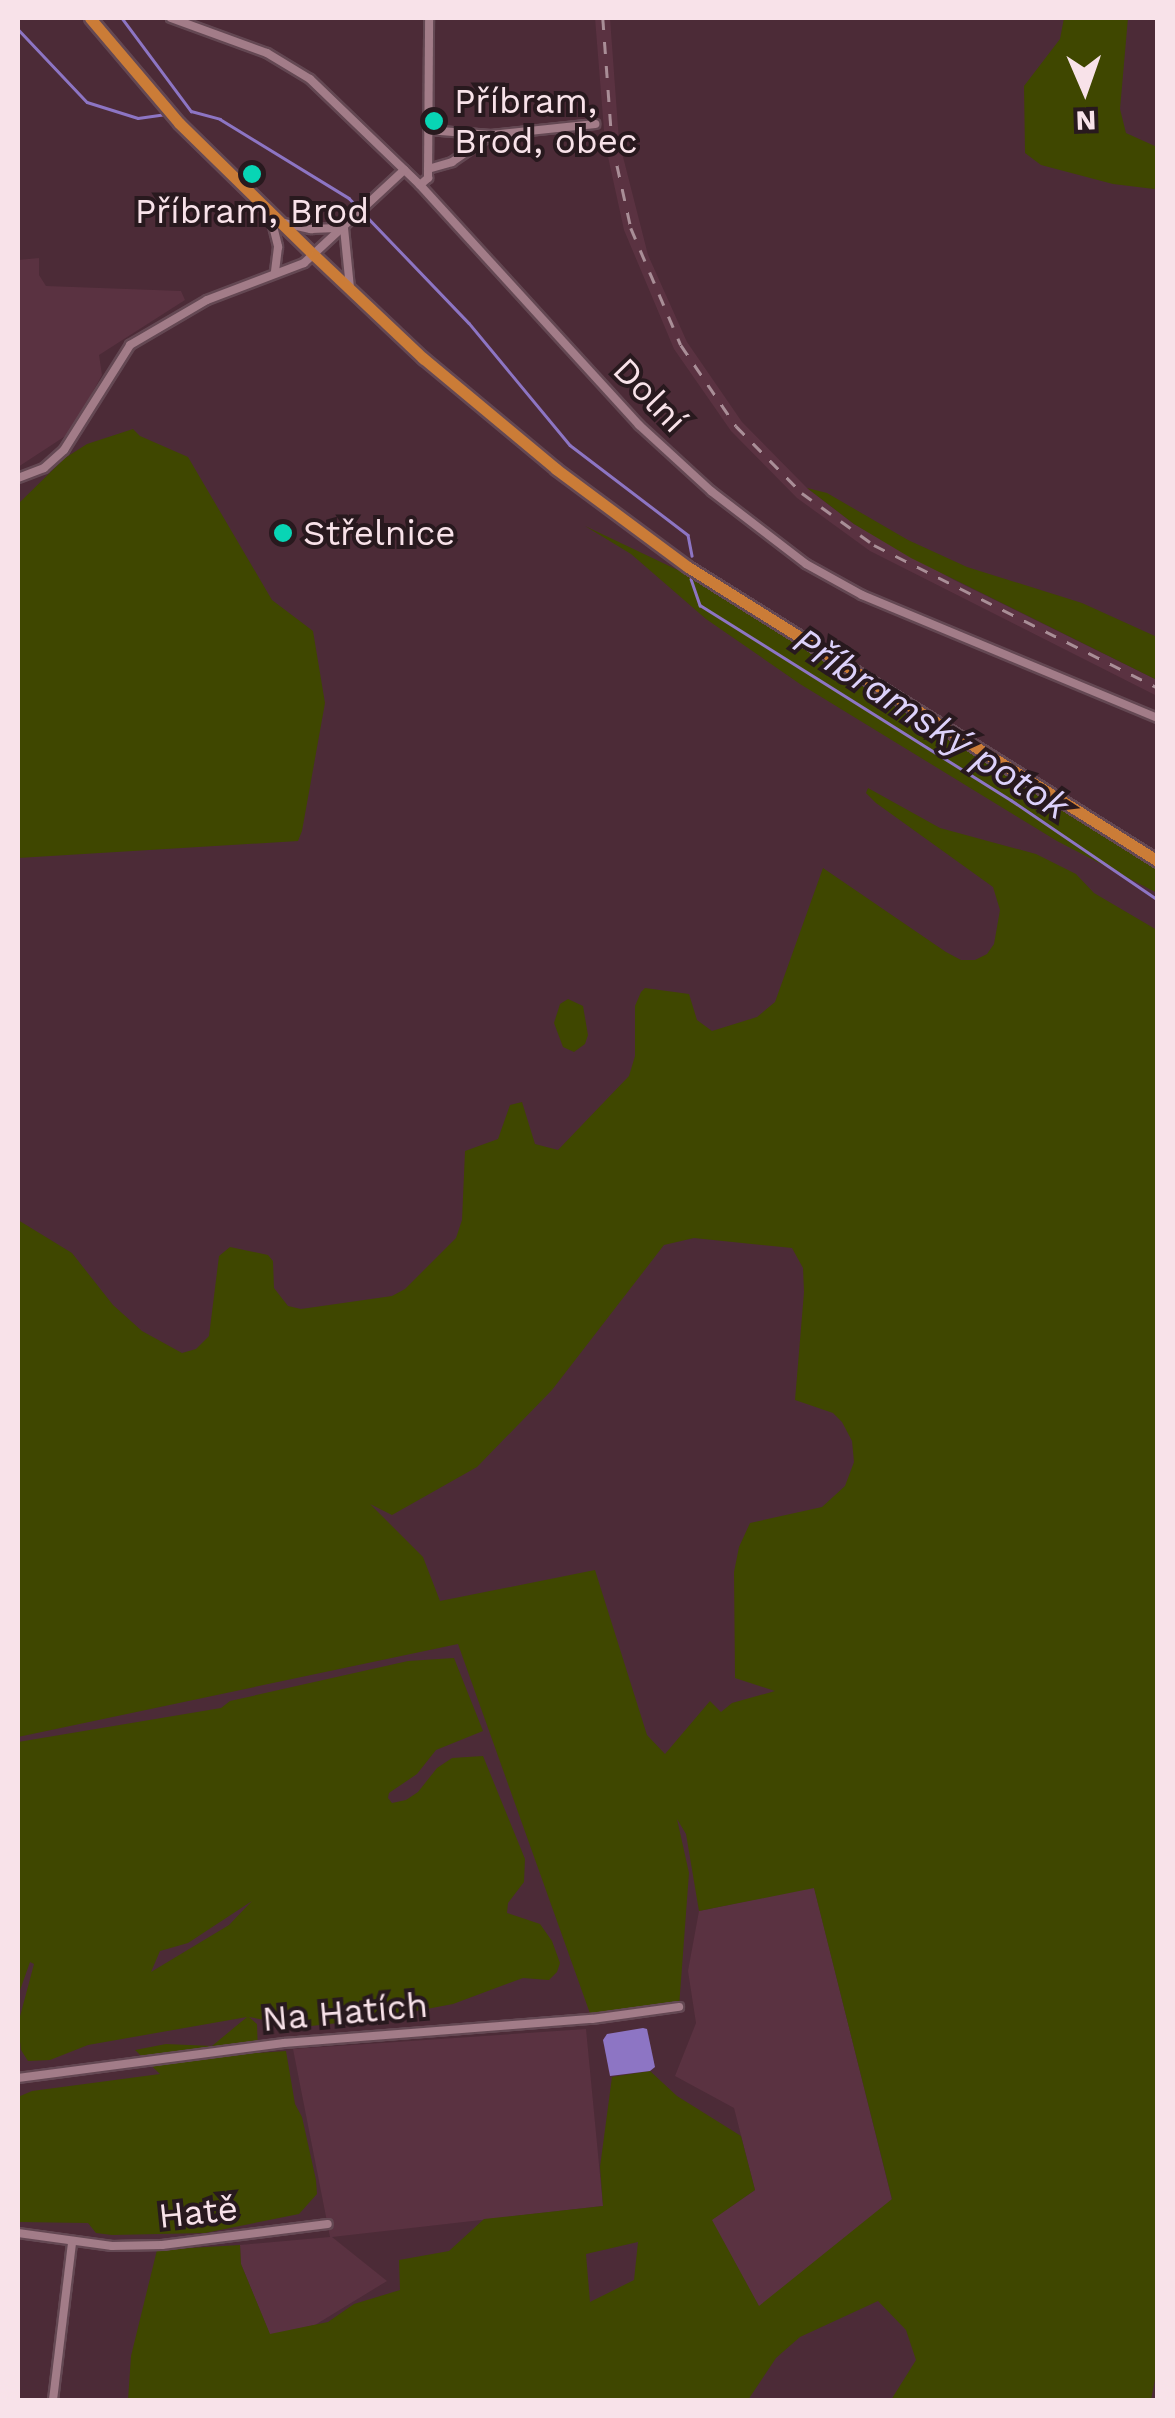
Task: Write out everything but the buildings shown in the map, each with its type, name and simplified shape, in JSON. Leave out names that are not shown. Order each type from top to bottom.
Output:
[{"type":"main road","points":[[90,18],[162,104],[314,256],[485,412],[620,519],[811,645],[1158,860]]},
{"type":"street","name":"Dolní","points":[[170,18],[266,54],[310,79],[420,186],[639,426],[711,491],[806,564],[862,595],[1158,718]]},
{"type":"street","points":[[420,186],[428,169],[429,18]]},
{"type":"street","points":[[428,130],[491,136],[595,124]]},
{"type":"street","points":[[428,169],[452,162],[491,136]]},
{"type":"street","points":[[18,478],[44,468],[64,450],[130,345],[180,314],[314,256],[404,170]]},
{"type":"street","points":[[269,211],[278,247],[274,273]]},
{"type":"street","points":[[281,222],[311,229],[344,228]]},
{"type":"street","points":[[344,228],[350,288]]},
{"type":"street","name":"Na Hatích","points":[[18,2078],[284,2043],[592,2019],[679,2007]]},
{"type":"street","name":"Hatě","points":[[18,2233],[72,2242],[162,2245],[328,2224]]},
{"type":"street","points":[[53,2400],[72,2242]]},
{"type":"shaded area","points":[[595,18],[610,18],[619,141],[648,255],[687,342],[742,422],[807,488],[854,524],[954,580],[1157,680],[1157,696],[870,551],[797,498],[731,431],[674,349],[624,230],[605,143]]},
{"type":"shaded area","points":[[39,258],[39,275],[46,286],[181,291],[185,300],[99,355],[102,375],[70,433],[18,467],[18,260]]},
{"type":"shaded area","points":[[814,1887],[892,2200],[759,2307],[711,2220],[755,2190],[734,2108],[675,2076],[696,2023],[688,1971],[699,1911]]},
{"type":"shaded area","points":[[586,2029],[603,2206],[332,2237],[387,2281],[315,2325],[270,2335],[241,2264],[240,2245],[330,2237],[293,2049]]},
{"type":"shaded area","points":[[647,2029],[655,2067],[610,2076],[603,2040],[607,2034]]},
{"type":"green space","points":[[1064,18],[1128,18],[1120,109],[1126,133],[1157,147],[1154,189],[1113,184],[1041,165],[1025,153],[1024,86],[1060,39]]},
{"type":"green space","points":[[133,429],[140,436],[188,457],[272,600],[313,631],[325,703],[302,831],[298,841],[18,858],[18,504],[65,458],[87,444]]},
{"type":"green space","points":[[807,488],[827,493],[908,540],[967,567],[1082,603],[1157,637],[1157,680],[911,558],[854,524]]},
{"type":"green space","points":[[585,526],[684,573],[1128,849],[1157,869],[1157,893],[1057,841],[800,684],[706,619],[631,554]]},
{"type":"green space","points":[[868,788],[940,828],[1036,854],[1076,874],[1094,893],[1157,930],[1158,2364],[1151,2400],[891,2400],[916,2360],[906,2330],[878,2301],[800,2337],[776,2358],[748,2400],[128,2400],[131,2356],[157,2250],[240,2245],[241,2264],[270,2334],[328,2322],[354,2304],[400,2290],[399,2260],[449,2251],[484,2219],[603,2206],[600,2167],[612,2077],[650,2071],[677,2096],[741,2136],[755,2190],[712,2220],[759,2306],[892,2199],[814,1888],[699,1911],[686,1834],[677,1819],[689,1873],[679,2007],[592,2019],[458,1644],[18,1737],[18,1220],[72,1253],[113,1305],[142,1331],[182,1353],[196,1349],[209,1336],[219,1256],[230,1247],[268,1255],[273,1261],[274,1288],[288,1306],[301,1309],[392,1296],[405,1289],[456,1238],[462,1220],[465,1151],[498,1139],[510,1105],[522,1102],[535,1144],[558,1150],[629,1076],[635,1056],[635,1006],[645,988],[689,994],[697,1020],[712,1031],[757,1017],[775,1002],[823,868],[961,960],[975,960],[987,954],[994,944],[1000,910],[993,887],[866,793]],"holes":[[[694,1238],[792,1248],[803,1268],[804,1292],[795,1400],[833,1413],[842,1422],[852,1441],[854,1462],[845,1486],[822,1507],[750,1523],[739,1547],[734,1572],[735,1678],[775,1691],[732,1703],[721,1712],[710,1701],[665,1754],[647,1735],[595,1570],[440,1601],[423,1557],[370,1504],[392,1515],[477,1467],[552,1390],[664,1245]],[[638,2242],[634,2280],[590,2302],[586,2254]]]},
{"type":"green space","points":[[568,999],[583,1006],[588,1035],[585,1044],[574,1052],[563,1047],[554,1023],[560,1004]]},
{"type":"green space","points":[[454,1658],[483,1731],[436,1750],[417,1774],[389,1793],[388,1798],[392,1803],[406,1800],[452,1758],[483,1756],[525,1859],[524,1882],[508,1903],[507,1913],[540,1924],[560,1963],[557,1972],[549,1980],[523,1978],[453,2004],[374,2019],[302,2027],[249,2017],[257,2024],[258,2053],[286,2051],[295,2104],[302,2117],[316,2180],[317,2194],[299,2214],[205,2233],[112,2235],[96,2233],[88,2223],[18,2222],[18,2097],[32,2091],[160,2074],[135,2050],[166,2044],[212,2046],[247,2017],[88,2045],[50,2060],[28,2061],[21,2050],[18,2024],[34,1964],[30,1962],[18,1996],[18,1742],[221,1708],[230,1701],[408,1661]],"holes":[[[252,1901],[229,1925],[151,1972],[160,1951],[188,1943]]]},
{"type":"waterway","name":"Příbramský potok","points":[[122,18],[191,111],[220,119],[349,198],[469,323],[570,445],[688,535],[692,556]]},
{"type":"waterway","points":[[18,29],[87,102],[138,118],[166,114]]},
{"type":"waterway","name":"Příbramský potok","points":[[691,579],[700,605],[1011,800],[1158,900]]},
{"type":"railway","points":[[603,18],[612,142],[631,228],[681,345],[736,426],[802,493],[874,545],[1158,688]]},
{"type":"place","name":"Příbram, Brod, obec","points":[[434,121]]},
{"type":"place","name":"Příbram, Brod","points":[[252,174]]},
{"type":"place","name":"Střelnice","points":[[283,533]]}]
